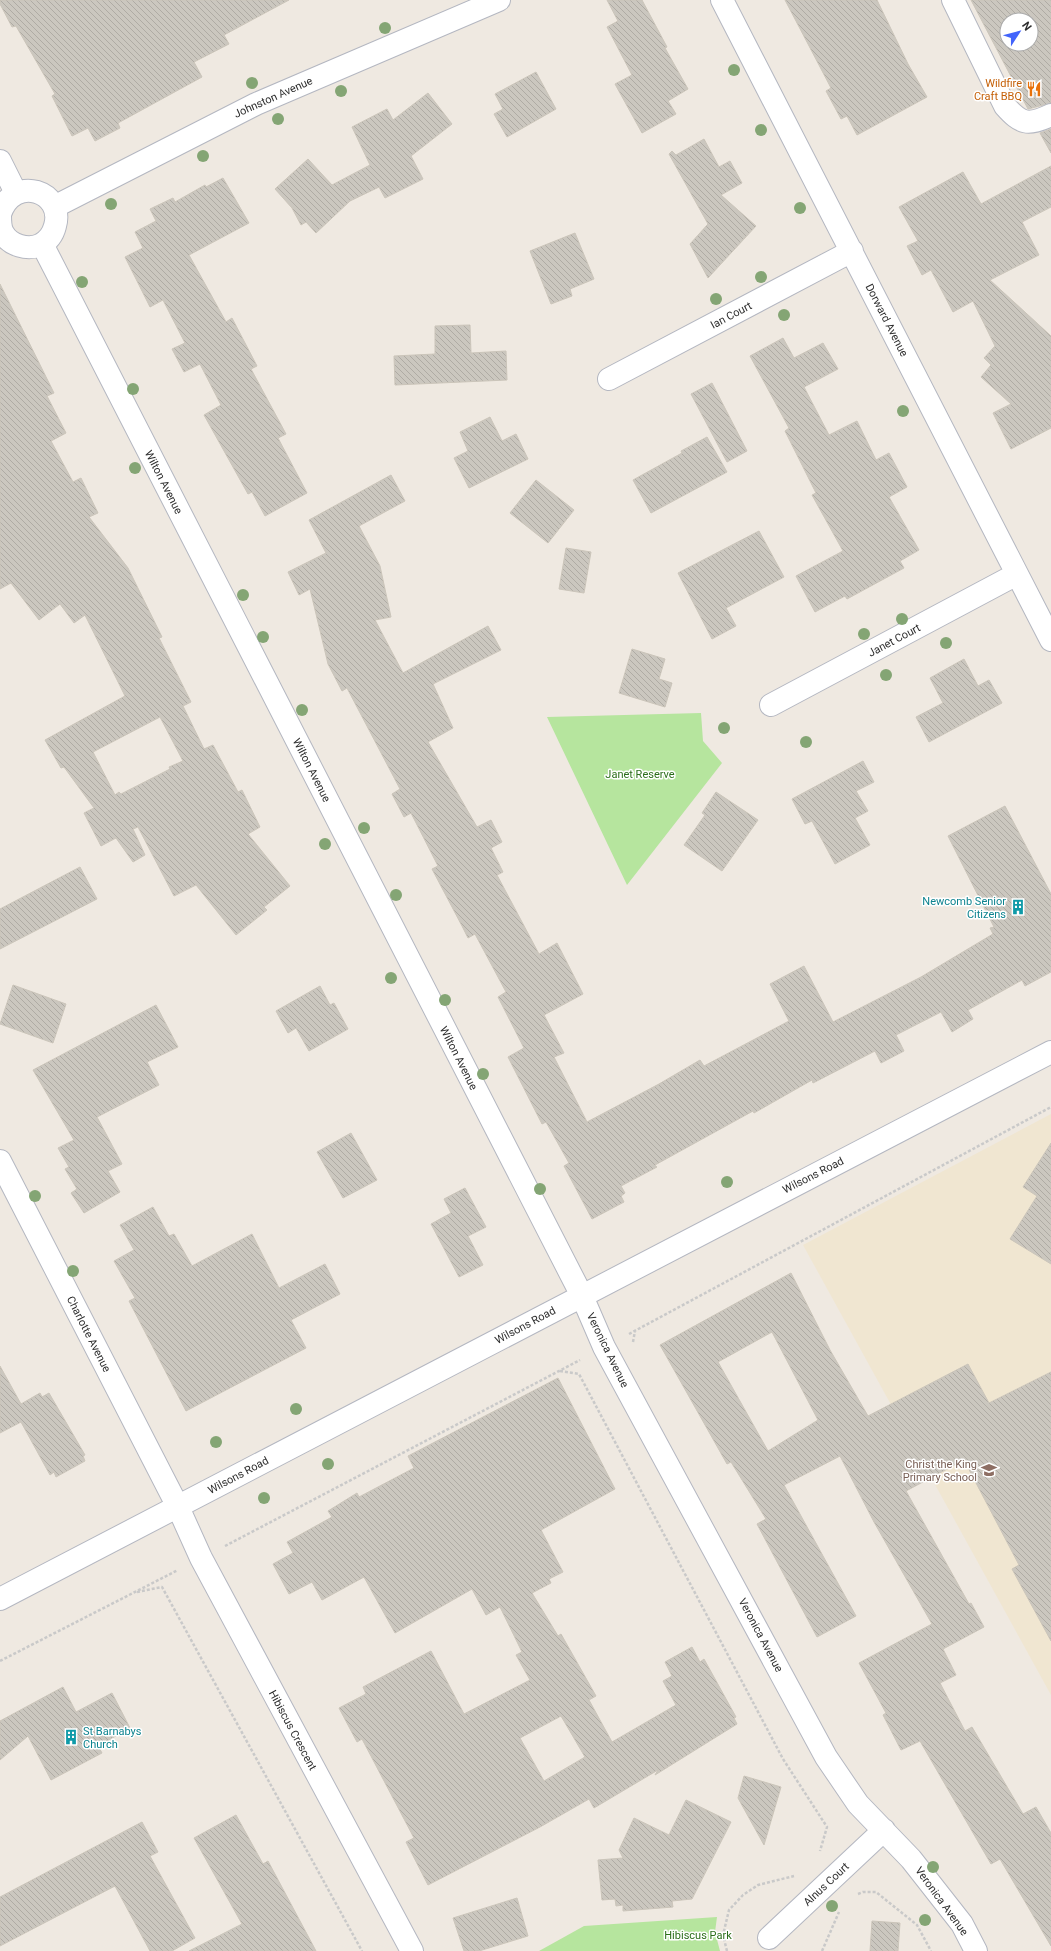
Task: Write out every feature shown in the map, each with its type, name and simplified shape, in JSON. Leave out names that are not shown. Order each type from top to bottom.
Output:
[{"type":"street","name":"Johnston Avenue","points":[[54,207],[256,104],[499,0]]},
{"type":"street","name":"Dorward Avenue","points":[[722,0],[1051,640]]},
{"type":"street","points":[[953,0],[1005,106],[1017,119],[1027,122],[1038,122],[1051,115]]},
{"type":"street","points":[[0,161],[16,193]]},
{"type":"street","points":[[25,190],[42,194],[54,207],[56,215],[54,231],[42,244],[34,247],[25,247],[16,244],[1,224],[6,202],[16,193],[25,190]]},
{"type":"street","name":"Wilton Avenue","points":[[42,244],[582,1296]]},
{"type":"street","name":"Ian Court","points":[[609,379],[852,251]]},
{"type":"street","name":"Janet Court","points":[[772,705],[1017,574]]},
{"type":"street","name":"Wilsons Road","points":[[0,1599],[1051,1052]]},
{"type":"street","name":"Charlotte Avenue","points":[[0,1161],[178,1507]]},
{"type":"street","name":"Veronica Avenue","points":[[582,1296],[604,1347],[826,1757],[858,1804],[911,1859],[962,1924],[976,1951]]},
{"type":"street","name":"Hibiscus Crescent","points":[[178,1507],[201,1558],[412,1951]]},
{"type":"street","name":"Alnus Court","points":[[769,1938],[884,1830]]},
{"type":"path","points":[[0,1661],[201,1558],[604,1347],[1051,1107]]},
{"type":"path","points":[[632,1344],[636,1330]]},
{"type":"path","points":[[558,1371],[579,1374],[782,1759],[827,1827],[819,1854]]},
{"type":"path","points":[[133,1593],[162,1587],[362,1951]]},
{"type":"path","points":[[727,1951],[723,1935],[729,1910],[743,1895],[758,1885],[795,1876],[800,1872]]},
{"type":"path","points":[[852,1896],[863,1892],[876,1892],[917,1925],[931,1951]]},
{"type":"path","points":[[822,1951],[841,1909]]},
{"type":"shaded area","name":"Christ the King Primary School","points":[[1051,1114],[1051,1695],[803,1245]]},
{"type":"green space","name":"Janet Reserve","points":[[701,713],[703,741],[722,763],[627,885],[547,717]]},
{"type":"green space","name":"Hibiscus Park","points":[[717,1917],[715,1932],[720,1951],[539,1951],[584,1926]]},
{"type":"building","points":[[0,0],[289,0],[224,35],[229,44],[194,62],[202,77],[118,123],[120,128],[95,141],[88,128],[72,136],[52,96],[55,94],[16,26],[12,27],[0,4]]},
{"type":"building","points":[[607,0],[642,0],[667,47],[665,48],[688,89],[668,101],[676,114],[642,133],[615,84],[632,75],[607,27],[618,21]]},
{"type":"building","points":[[785,0],[877,0],[908,64],[927,97],[857,135],[847,116],[841,119],[826,91],[831,88]]},
{"type":"building","points":[[971,0],[1051,0],[1051,103],[1028,109]]},
{"type":"building","points":[[536,72],[556,109],[507,137],[494,114],[503,109],[495,94]]},
{"type":"building","points":[[428,93],[452,124],[411,156],[423,179],[385,198],[379,187],[350,201],[316,233],[306,222],[301,225],[292,208],[275,189],[308,159],[332,185],[370,165],[352,127],[387,109],[393,120]]},
{"type":"building","points":[[1051,129],[1051,153],[1040,133]]},
{"type":"building","points":[[704,139],[719,167],[730,161],[742,183],[721,195],[756,226],[708,278],[690,244],[708,224],[669,154],[672,151],[676,155]]},
{"type":"building","points":[[1051,166],[1051,207],[1022,222],[1039,255],[990,280],[1051,336],[1051,428],[1011,449],[993,413],[1011,404],[981,377],[991,365],[984,358],[995,346],[973,301],[953,312],[931,270],[922,275],[907,246],[918,241],[899,207],[963,172],[981,204]]},
{"type":"building","points":[[223,178],[249,223],[189,255],[226,322],[232,318],[257,366],[251,369],[286,434],[278,438],[307,493],[265,516],[252,492],[248,494],[204,415],[221,405],[200,364],[184,372],[172,349],[185,343],[163,300],[150,307],[125,257],[143,248],[135,232],[156,221],[150,209],[173,198],[175,202],[205,185],[206,187]]},
{"type":"building","points":[[575,233],[594,279],[570,289],[572,296],[551,304],[530,251]]},
{"type":"building","points":[[0,284],[54,393],[47,396],[66,433],[51,441],[73,482],[81,478],[98,513],[89,517],[128,568],[162,637],[159,638],[191,702],[183,706],[204,749],[213,745],[238,792],[242,790],[260,827],[248,834],[290,886],[264,907],[267,910],[236,935],[196,885],[174,896],[138,827],[133,829],[145,855],[133,862],[116,838],[101,846],[84,813],[94,808],[64,767],[61,768],[45,740],[125,696],[85,615],[74,623],[60,604],[39,620],[11,583],[0,589]],"holes":[[[160,717],[183,761],[169,767],[170,769],[121,794],[119,792],[115,795],[93,752]]]},
{"type":"building","points":[[470,325],[471,353],[506,351],[507,380],[395,385],[394,356],[435,354],[435,326]]},
{"type":"building","points":[[783,338],[794,358],[823,343],[838,369],[804,387],[829,435],[857,421],[876,460],[889,453],[907,487],[889,497],[919,550],[900,561],[904,568],[847,599],[845,596],[815,612],[796,576],[843,551],[812,495],[816,493],[785,431],[789,428],[750,356]]},
{"type":"building","points":[[712,383],[747,451],[727,462],[691,394]]},
{"type":"building","points":[[490,417],[502,441],[516,434],[528,459],[469,488],[454,458],[468,451],[460,432]]},
{"type":"building","points":[[707,437],[727,472],[651,513],[633,480],[682,453],[681,451]]},
{"type":"building","points":[[391,475],[405,501],[359,526],[380,566],[391,617],[375,620],[403,673],[488,626],[501,650],[433,684],[453,728],[428,742],[477,827],[491,820],[502,842],[491,848],[503,872],[497,875],[539,954],[557,943],[583,994],[544,1015],[564,1053],[554,1057],[587,1122],[659,1084],[700,1060],[704,1066],[789,1021],[770,984],[804,966],[833,1022],[921,977],[993,934],[990,928],[994,927],[948,836],[1005,806],[1051,894],[1051,972],[1025,986],[1022,980],[968,1010],[973,1019],[952,1032],[941,1012],[896,1035],[904,1051],[881,1063],[875,1051],[813,1083],[812,1080],[754,1113],[753,1111],[655,1165],[657,1167],[621,1186],[625,1193],[621,1196],[624,1202],[592,1219],[564,1166],[569,1163],[546,1122],[542,1124],[508,1057],[524,1048],[498,997],[506,992],[475,934],[468,938],[432,869],[438,866],[411,813],[404,817],[392,794],[400,789],[347,688],[342,691],[328,664],[310,589],[299,595],[288,572],[326,553],[309,520]]},
{"type":"building","points":[[536,480],[574,510],[548,543],[510,513]]},
{"type":"building","points":[[759,531],[784,577],[726,608],[736,626],[712,639],[678,573]]},
{"type":"building","points":[[566,548],[591,552],[584,593],[559,589]]},
{"type":"building","points":[[632,649],[665,659],[659,679],[672,683],[665,707],[619,693]]},
{"type":"building","points":[[964,659],[978,686],[989,680],[1002,703],[929,742],[916,717],[943,703],[930,678]]},
{"type":"building","points":[[863,761],[874,782],[856,791],[868,811],[855,818],[870,845],[835,864],[812,821],[805,824],[792,799]]},
{"type":"building","points":[[716,792],[758,820],[722,871],[684,845],[705,815],[702,813]]},
{"type":"building","points":[[80,867],[97,899],[0,949],[0,909]]},
{"type":"building","points":[[13,985],[66,1004],[53,1043],[0,1024]]},
{"type":"building","points":[[320,986],[330,1005],[334,1003],[348,1029],[309,1051],[296,1028],[288,1033],[276,1011]]},
{"type":"building","points":[[156,1005],[178,1047],[147,1062],[159,1085],[97,1117],[122,1164],[108,1171],[120,1192],[84,1213],[71,1193],[77,1189],[65,1169],[69,1167],[58,1148],[74,1140],[33,1070]]},
{"type":"building","points":[[351,1133],[377,1180],[343,1198],[317,1152]]},
{"type":"building","points":[[1051,1143],[1051,1264],[1010,1239],[1037,1196],[1023,1187]]},
{"type":"building","points":[[465,1188],[486,1227],[468,1236],[483,1265],[459,1277],[431,1224],[451,1213],[444,1199]]},
{"type":"building","points":[[153,1207],[169,1236],[174,1234],[192,1266],[252,1234],[279,1288],[325,1264],[340,1294],[291,1320],[306,1348],[186,1411],[129,1301],[135,1298],[114,1261],[134,1250],[120,1225]]},
{"type":"building","points":[[791,1273],[830,1350],[868,1416],[968,1364],[989,1403],[1051,1372],[1051,1641],[1012,1569],[1019,1565],[964,1460],[906,1491],[969,1604],[971,1603],[984,1627],[943,1649],[956,1675],[940,1683],[965,1731],[972,1727],[1023,1814],[1036,1807],[1051,1833],[1051,1946],[1000,1859],[991,1864],[920,1741],[901,1750],[883,1715],[886,1713],[859,1663],[932,1624],[874,1522],[840,1456],[784,1485],[856,1616],[817,1637],[757,1524],[766,1519],[731,1462],[727,1464],[660,1345]],"holes":[[[772,1332],[818,1420],[768,1451],[718,1362]]]},
{"type":"building","points":[[0,1366],[21,1404],[40,1393],[42,1397],[49,1393],[85,1455],[83,1456],[85,1461],[56,1477],[54,1472],[50,1475],[21,1422],[0,1433]]},
{"type":"building","points":[[558,1378],[615,1489],[541,1530],[563,1572],[549,1579],[551,1583],[532,1593],[558,1636],[561,1634],[596,1696],[589,1700],[612,1742],[676,1705],[663,1681],[672,1676],[665,1662],[692,1647],[700,1662],[704,1659],[736,1717],[734,1718],[737,1724],[655,1775],[658,1770],[594,1808],[589,1799],[540,1827],[428,1885],[406,1842],[414,1838],[362,1739],[357,1742],[339,1708],[366,1694],[363,1687],[431,1651],[464,1714],[530,1680],[516,1655],[522,1652],[500,1607],[486,1615],[472,1589],[395,1633],[364,1577],[322,1600],[312,1582],[289,1594],[273,1564],[293,1553],[287,1542],[332,1517],[328,1511],[357,1493],[359,1497],[414,1468],[408,1456]],"holes":[[[561,1716],[585,1757],[544,1781],[520,1738]]]},
{"type":"building","name":"St Barnabys Church","points":[[63,1687],[76,1712],[112,1693],[130,1728],[98,1746],[102,1753],[51,1780],[28,1736],[0,1760],[0,1721]]},
{"type":"building","points":[[744,1776],[781,1787],[764,1845],[738,1798]]},
{"type":"building","points":[[686,1800],[731,1822],[692,1899],[672,1901],[673,1907],[623,1911],[623,1905],[616,1906],[615,1899],[602,1900],[598,1860],[623,1858],[619,1850],[634,1818],[669,1835]]},
{"type":"building","points":[[236,1815],[263,1864],[268,1861],[316,1951],[189,1951],[242,1924],[194,1838]]},
{"type":"building","points":[[142,1822],[158,1852],[150,1856],[195,1938],[172,1951],[150,1951],[115,1886],[0,1946],[0,1897]]},
{"type":"building","points":[[517,1898],[528,1936],[479,1951],[464,1951],[453,1918]]},
{"type":"building","points":[[872,1921],[900,1923],[898,1951],[870,1951]]},
{"type":"place","name":"Wildfire Craft BBQ","points":[[1034,89]]},
{"type":"place","name":"Newcomb Senior Citizens","points":[[1018,907]]},
{"type":"place","name":"Christ the King Primary School","points":[[989,1470]]},
{"type":"place","name":"St Barnabys Church","points":[[71,1737]]}]
